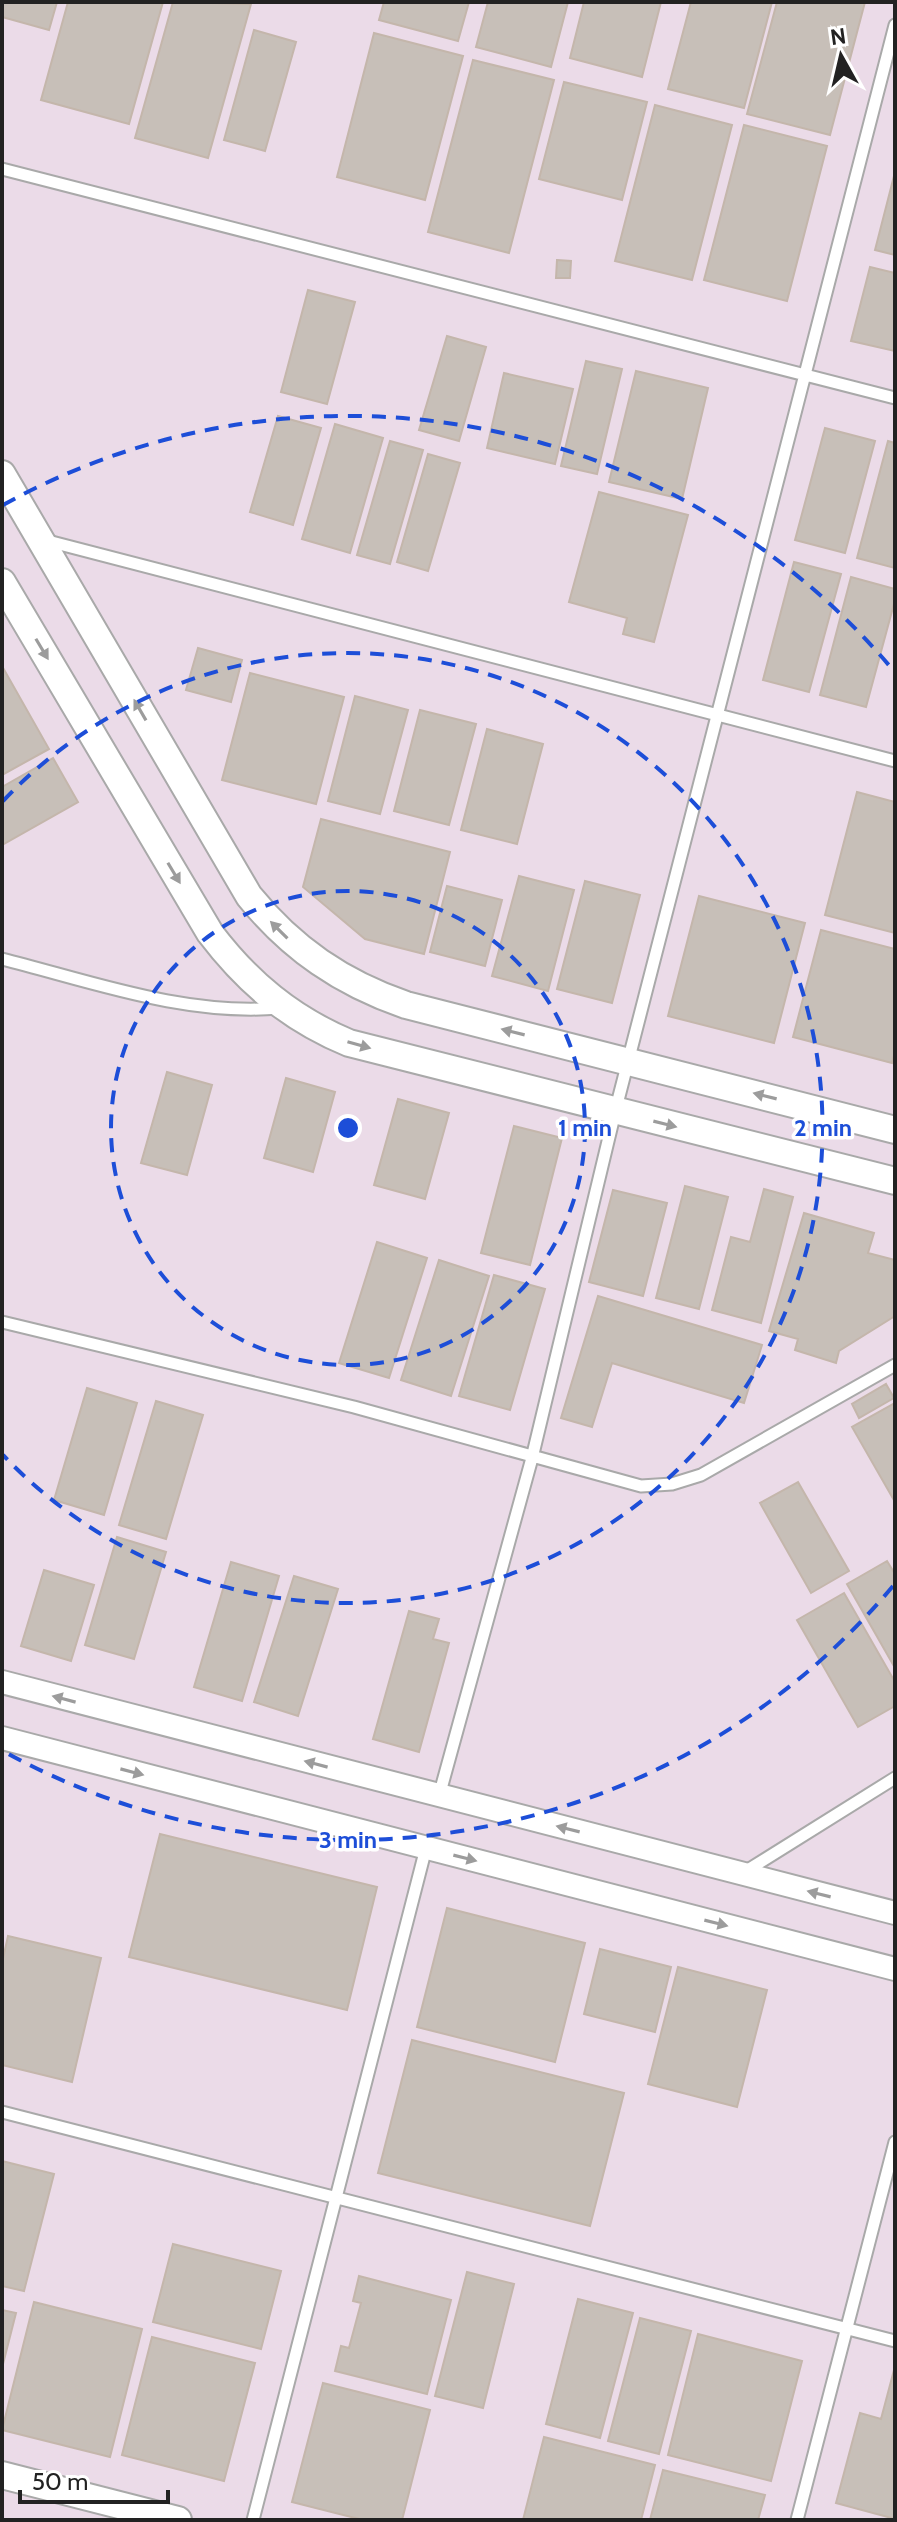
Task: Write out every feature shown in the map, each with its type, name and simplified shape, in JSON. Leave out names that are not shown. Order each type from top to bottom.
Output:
[{"type":"street","points":[[2,474],[249,896],[286,937],[331,971],[380,996],[895,1130]]},
{"type":"street","points":[[2,582],[210,933],[243,974],[283,1008],[349,1043],[895,1181]]},
{"type":"street","points":[[2,1682],[895,1913]]},
{"type":"street","points":[[2,1738],[895,1969]]},
{"type":"street","points":[[2,2475],[178,2520]]},
{"type":"lane","points":[[439,1796],[532,1458],[615,1112],[895,25]]},
{"type":"lane","points":[[2,169],[895,398]]},
{"type":"lane","points":[[40,539],[895,761]]},
{"type":"lane","points":[[2,959],[186,1006],[250,1011],[283,1008]]},
{"type":"lane","points":[[2,1322],[354,1407],[641,1486],[672,1484],[701,1475],[895,1365]]},
{"type":"lane","points":[[742,1874],[895,1778]]},
{"type":"lane","points":[[253,2520],[426,1848]]},
{"type":"lane","points":[[2,2112],[895,2341]]},
{"type":"lane","points":[[797,2520],[895,2142]]},
{"type":"shaded area","points":[[2,2],[895,2],[895,2520],[2,2520]]},
{"type":"building","points":[[2,2],[57,2],[49,30],[2,17]]},
{"type":"building","points":[[68,2],[163,2],[129,124],[41,100]]},
{"type":"building","points":[[173,2],[251,4],[208,158],[135,138]]},
{"type":"building","points":[[384,2],[469,2],[458,41],[379,20]]},
{"type":"building","points":[[488,2],[568,2],[551,67],[476,47]]},
{"type":"building","points":[[584,2],[661,2],[642,77],[570,58]]},
{"type":"building","points":[[691,2],[772,2],[744,108],[668,89]]},
{"type":"building","points":[[777,2],[865,2],[830,135],[747,114]]},
{"type":"building","points":[[254,30],[296,42],[265,151],[224,140]]},
{"type":"building","points":[[374,33],[463,56],[425,200],[337,177]]},
{"type":"building","points":[[473,60],[554,80],[509,253],[428,232]]},
{"type":"building","points":[[564,82],[647,102],[622,200],[539,179]]},
{"type":"building","points":[[655,105],[732,125],[692,280],[615,261]]},
{"type":"building","points":[[744,125],[827,146],[787,301],[704,280]]},
{"type":"building","points":[[895,172],[895,255],[875,250]]},
{"type":"building","points":[[557,260],[571,261],[570,278],[556,278]]},
{"type":"building","points":[[870,267],[895,273],[895,351],[851,341]]},
{"type":"building","points":[[308,290],[355,302],[327,404],[281,392]]},
{"type":"building","points":[[447,336],[486,347],[459,441],[419,430]]},
{"type":"building","points":[[586,361],[622,369],[597,474],[561,466]]},
{"type":"building","points":[[636,371],[708,388],[682,499],[609,482]]},
{"type":"building","points":[[504,373],[573,389],[555,464],[487,448]]},
{"type":"building","points":[[278,416],[321,428],[293,525],[250,512]]},
{"type":"building","points":[[335,424],[383,438],[350,553],[302,539]]},
{"type":"building","points":[[825,428],[875,441],[845,553],[795,540]]},
{"type":"building","points":[[390,441],[423,450],[390,564],[357,555]]},
{"type":"building","points":[[888,441],[895,443],[895,568],[857,558]]},
{"type":"building","points":[[428,454],[460,463],[428,571],[397,562]]},
{"type":"building","points":[[599,492],[688,515],[654,642],[623,634],[627,618],[569,602]]},
{"type":"building","points":[[794,562],[841,574],[809,692],[763,680]]},
{"type":"building","points":[[851,577],[895,589],[895,600],[866,707],[820,695]]},
{"type":"building","points":[[198,648],[242,660],[231,702],[186,690]]},
{"type":"building","points":[[2,666],[49,749],[2,775]]},
{"type":"building","points":[[250,673],[344,697],[316,804],[222,780]]},
{"type":"building","points":[[355,696],[408,710],[380,814],[328,801]]},
{"type":"building","points":[[420,710],[476,724],[449,825],[394,811]]},
{"type":"building","points":[[487,729],[543,744],[517,844],[461,830]]},
{"type":"building","points":[[53,758],[78,802],[2,845],[2,787]]},
{"type":"building","points":[[857,792],[895,802],[895,933],[825,915]]},
{"type":"building","points":[[321,819],[450,852],[424,954],[365,939],[303,887]]},
{"type":"building","points":[[519,876],[574,890],[548,991],[492,976]]},
{"type":"building","points":[[585,881],[640,895],[612,1003],[557,989]]},
{"type":"building","points":[[447,886],[502,900],[485,966],[430,952]]},
{"type":"building","points":[[699,896],[805,923],[774,1043],[668,1016]]},
{"type":"building","points":[[821,930],[895,949],[895,1052],[892,1063],[793,1037]]},
{"type":"building","points":[[167,1072],[212,1085],[187,1175],[141,1163]]},
{"type":"building","points":[[286,1078],[335,1092],[313,1172],[264,1158]]},
{"type":"building","points":[[398,1099],[449,1113],[425,1199],[374,1185]]},
{"type":"building","points":[[514,1126],[562,1138],[530,1265],[481,1253]]},
{"type":"building","points":[[685,1186],[728,1197],[699,1309],[656,1298]]},
{"type":"building","points":[[764,1189],[793,1197],[761,1323],[712,1310],[731,1237],[750,1242]]},
{"type":"building","points":[[613,1190],[667,1203],[643,1296],[589,1282]]},
{"type":"building","points":[[804,1213],[874,1233],[868,1253],[895,1260],[895,1316],[839,1351],[836,1363],[795,1350],[798,1339],[769,1331]]},
{"type":"building","points":[[377,1242],[427,1258],[389,1378],[339,1363]]},
{"type":"building","points":[[439,1260],[489,1276],[451,1396],[401,1380]]},
{"type":"building","points":[[494,1275],[545,1289],[510,1410],[459,1396]]},
{"type":"building","points":[[598,1296],[762,1345],[744,1403],[612,1363],[592,1427],[561,1418]]},
{"type":"building","points":[[886,1384],[894,1398],[859,1418],[852,1404]]},
{"type":"building","points":[[87,1388],[137,1403],[104,1515],[54,1500]]},
{"type":"building","points":[[156,1401],[203,1415],[166,1539],[119,1525]]},
{"type":"building","points":[[895,1403],[895,1502],[852,1427]]},
{"type":"building","points":[[798,1482],[849,1571],[811,1593],[760,1503]]},
{"type":"building","points":[[117,1537],[166,1552],[134,1659],[85,1645]]},
{"type":"building","points":[[887,1561],[895,1574],[895,1668],[847,1584]]},
{"type":"building","points":[[231,1562],[279,1576],[242,1701],[194,1687]]},
{"type":"building","points":[[44,1570],[94,1585],[71,1661],[21,1646]]},
{"type":"building","points":[[294,1576],[338,1589],[298,1716],[254,1702]]},
{"type":"building","points":[[844,1593],[895,1682],[895,1706],[858,1727],[797,1620]]},
{"type":"building","points":[[409,1611],[439,1619],[433,1639],[449,1643],[419,1752],[373,1739]]},
{"type":"building","points":[[160,1834],[377,1887],[347,2010],[129,1957]]},
{"type":"building","points":[[447,1908],[585,1943],[555,2062],[417,2027]]},
{"type":"building","points":[[8,1936],[101,1958],[72,2082],[2,2065],[2,1963]]},
{"type":"building","points":[[600,1949],[671,1967],[655,2032],[584,2014]]},
{"type":"building","points":[[678,1967],[767,1990],[737,2107],[648,2084]]},
{"type":"building","points":[[412,2040],[624,2093],[590,2226],[378,2173]]},
{"type":"building","points":[[2,2161],[54,2174],[24,2291],[2,2286]]},
{"type":"building","points":[[173,2244],[281,2271],[261,2349],[153,2322]]},
{"type":"building","points":[[467,2272],[514,2284],[483,2408],[435,2396]]},
{"type":"building","points":[[359,2276],[451,2300],[427,2394],[335,2371],[341,2346],[349,2348],[361,2303],[353,2301]]},
{"type":"building","points":[[578,2299],[633,2313],[600,2438],[546,2424]]},
{"type":"building","points":[[34,2302],[142,2329],[110,2457],[2,2430]]},
{"type":"building","points":[[2,2310],[16,2313],[2,2368]]},
{"type":"building","points":[[640,2318],[691,2331],[659,2454],[608,2441]]},
{"type":"building","points":[[698,2334],[802,2361],[771,2481],[668,2455]]},
{"type":"building","points":[[152,2337],[255,2363],[224,2481],[122,2455]]},
{"type":"building","points":[[894,2370],[895,2519],[836,2503],[860,2413],[881,2419]]},
{"type":"building","points":[[323,2383],[430,2410],[402,2520],[363,2520],[292,2502]]},
{"type":"building","points":[[544,2437],[655,2465],[641,2520],[523,2520]]},
{"type":"building","points":[[663,2470],[765,2495],[758,2520],[650,2520]]}]
